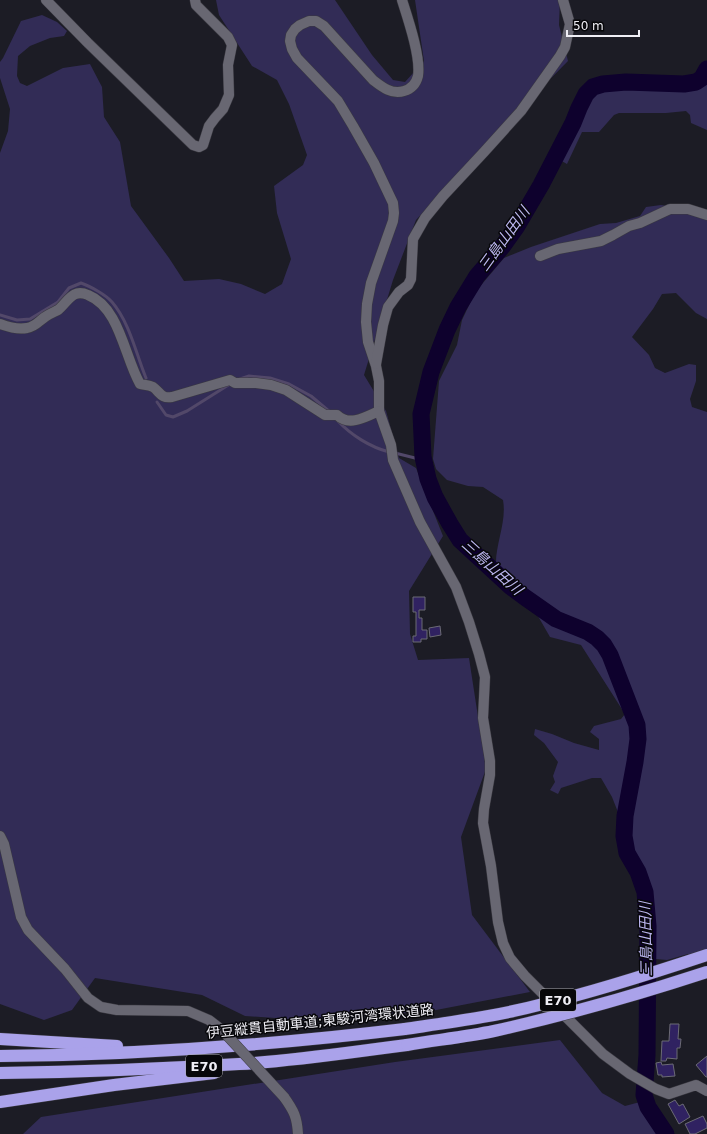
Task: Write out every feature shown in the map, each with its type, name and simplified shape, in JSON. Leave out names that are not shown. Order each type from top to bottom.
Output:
[{"type":"highway","name":"伊豆縦貫自動車道;東駿河湾環状道路","points":[[0,1056],[134,1052],[200,1048],[339,1037],[405,1029],[481,1018],[543,1004],[656,972],[707,955]]},
{"type":"highway","name":"E70","points":[[0,1073],[240,1064],[342,1054],[407,1045],[492,1031],[555,1017],[659,988],[707,972]]},
{"type":"highway","points":[[0,1039],[134,1047],[200,1048]]},
{"type":"highway","points":[[0,1102],[342,1054]]},
{"type":"street","points":[[46,0],[193,145],[199,147],[203,145],[209,126],[227,102],[229,95],[228,65],[232,45],[228,37],[196,5],[195,0]]},
{"type":"street","points":[[402,0],[418,62],[418,77],[414,85],[409,90],[400,93],[392,92],[382,87],[373,80],[324,26],[316,21],[309,21],[300,25],[295,29],[290,41],[297,58],[338,101],[374,163],[393,203],[393,221],[371,283],[367,304],[366,322],[368,342],[376,366],[379,382],[378,411],[391,445],[393,460],[420,522],[456,587],[469,622],[485,677],[483,718],[490,761],[490,775],[483,822],[491,866],[498,922],[503,942],[510,958],[525,976],[588,1040],[603,1054],[630,1074],[656,1089],[669,1094],[696,1086],[707,1091]]},
{"type":"street","points":[[376,366],[383,325],[388,307],[399,292],[408,285],[411,279],[413,239],[425,218],[443,196],[521,111],[560,56],[565,47],[570,24],[563,0]]},
{"type":"street","points":[[540,256],[558,250],[601,241],[613,236],[629,226],[640,223],[670,209],[688,209],[707,215]]},
{"type":"street","points":[[0,324],[15,328],[27,328],[34,326],[58,309],[73,295],[83,293],[97,299],[108,311],[115,322],[134,374],[140,384],[152,387],[168,398],[233,381],[271,385],[286,390],[325,415],[337,415],[346,419],[358,421],[378,411]]},
{"type":"street","points":[[0,836],[4,844],[21,917],[28,930],[65,969],[88,998],[101,1006],[117,1010],[188,1012],[209,1020],[222,1030],[284,1097],[295,1115],[298,1123],[298,1134]]},
{"type":"shaded area","points":[[216,0],[335,0],[372,55],[393,80],[405,82],[424,61],[415,0],[560,0],[559,25],[568,61],[493,137],[416,220],[393,280],[364,375],[386,411],[399,458],[416,468],[443,536],[409,591],[410,634],[418,660],[469,658],[486,769],[461,837],[472,915],[530,992],[431,1011],[304,1020],[245,1016],[202,995],[95,978],[72,1010],[44,1020],[0,1004],[0,153],[8,131],[10,109],[0,78],[0,62],[21,21],[42,15],[57,22],[67,31],[64,36],[50,38],[30,46],[18,56],[17,76],[20,83],[27,86],[63,68],[90,64],[102,87],[104,117],[120,142],[131,206],[184,281],[219,279],[241,284],[265,294],[282,284],[291,259],[277,213],[274,186],[303,165],[307,155],[289,104],[277,80],[252,66],[219,15]]},
{"type":"shaded area","points":[[707,80],[707,130],[691,123],[690,115],[686,111],[666,113],[619,113],[614,115],[599,132],[582,132],[567,164],[558,159],[571,137],[585,101],[597,87],[671,89],[696,88]]},
{"type":"shaded area","points":[[661,205],[707,212],[707,319],[696,313],[676,293],[662,294],[653,309],[632,337],[649,355],[655,368],[665,373],[689,364],[696,365],[696,381],[690,399],[692,407],[707,412],[707,961],[688,954],[667,960],[656,959],[654,948],[656,936],[648,915],[636,858],[612,797],[601,778],[592,778],[561,788],[558,794],[550,790],[555,782],[553,776],[558,762],[544,743],[534,735],[535,729],[599,750],[599,739],[590,732],[594,726],[621,719],[625,714],[581,645],[550,637],[523,590],[496,566],[504,508],[503,500],[483,487],[468,486],[447,480],[436,469],[433,459],[439,381],[457,345],[462,320],[471,301],[477,290],[504,258],[531,247],[600,224],[616,223],[640,216],[646,207]]},
{"type":"shaded area","points":[[560,1040],[602,1093],[625,1106],[640,1102],[662,1134],[23,1134],[41,1117],[395,1062]]},
{"type":"building","points":[[413,597],[425,597],[425,610],[419,610],[419,618],[422,618],[422,630],[427,630],[427,639],[421,639],[421,642],[413,642],[413,636],[416,636],[416,612],[413,612]]},
{"type":"building","points":[[440,626],[441,635],[430,637],[429,628]]},
{"type":"building","points":[[670,1024],[679,1024],[678,1039],[681,1039],[680,1048],[677,1048],[677,1059],[667,1058],[666,1061],[661,1061],[662,1041],[669,1041]]},
{"type":"building","points":[[707,1056],[707,1077],[706,1077],[696,1065]]},
{"type":"building","points":[[661,1062],[662,1065],[673,1064],[675,1076],[662,1077],[662,1075],[658,1075],[656,1063]]},
{"type":"building","points":[[675,1100],[679,1106],[683,1104],[690,1117],[679,1124],[668,1104]]},
{"type":"building","points":[[703,1116],[707,1124],[707,1128],[695,1134],[690,1134],[685,1124]]},
{"type":"waterway","name":"三島山田川","points":[[666,1134],[648,1107],[644,1095],[647,1055],[648,926],[645,892],[638,872],[627,853],[624,836],[625,816],[638,739],[637,725],[610,655],[604,645],[588,632],[556,619],[526,598],[511,587],[460,540],[435,497],[428,479],[423,457],[421,414],[431,372],[447,330],[458,307],[477,276],[502,247],[517,226],[541,185],[573,123],[586,94],[593,87],[603,84],[626,82],[684,84],[696,82],[702,78],[707,69]]},
{"type":"waterway","points":[[0,315],[17,320],[30,319],[58,302],[69,288],[81,283],[85,284],[106,296],[124,319],[146,378]]},
{"type":"waterway","points":[[240,379],[249,376],[270,378],[289,384],[311,396],[330,412]]},
{"type":"waterway","points":[[157,402],[166,415],[173,417],[187,411],[230,384]]},
{"type":"waterway","points":[[338,421],[361,440],[389,452]]},
{"type":"waterway","points":[[395,453],[423,460]]}]
